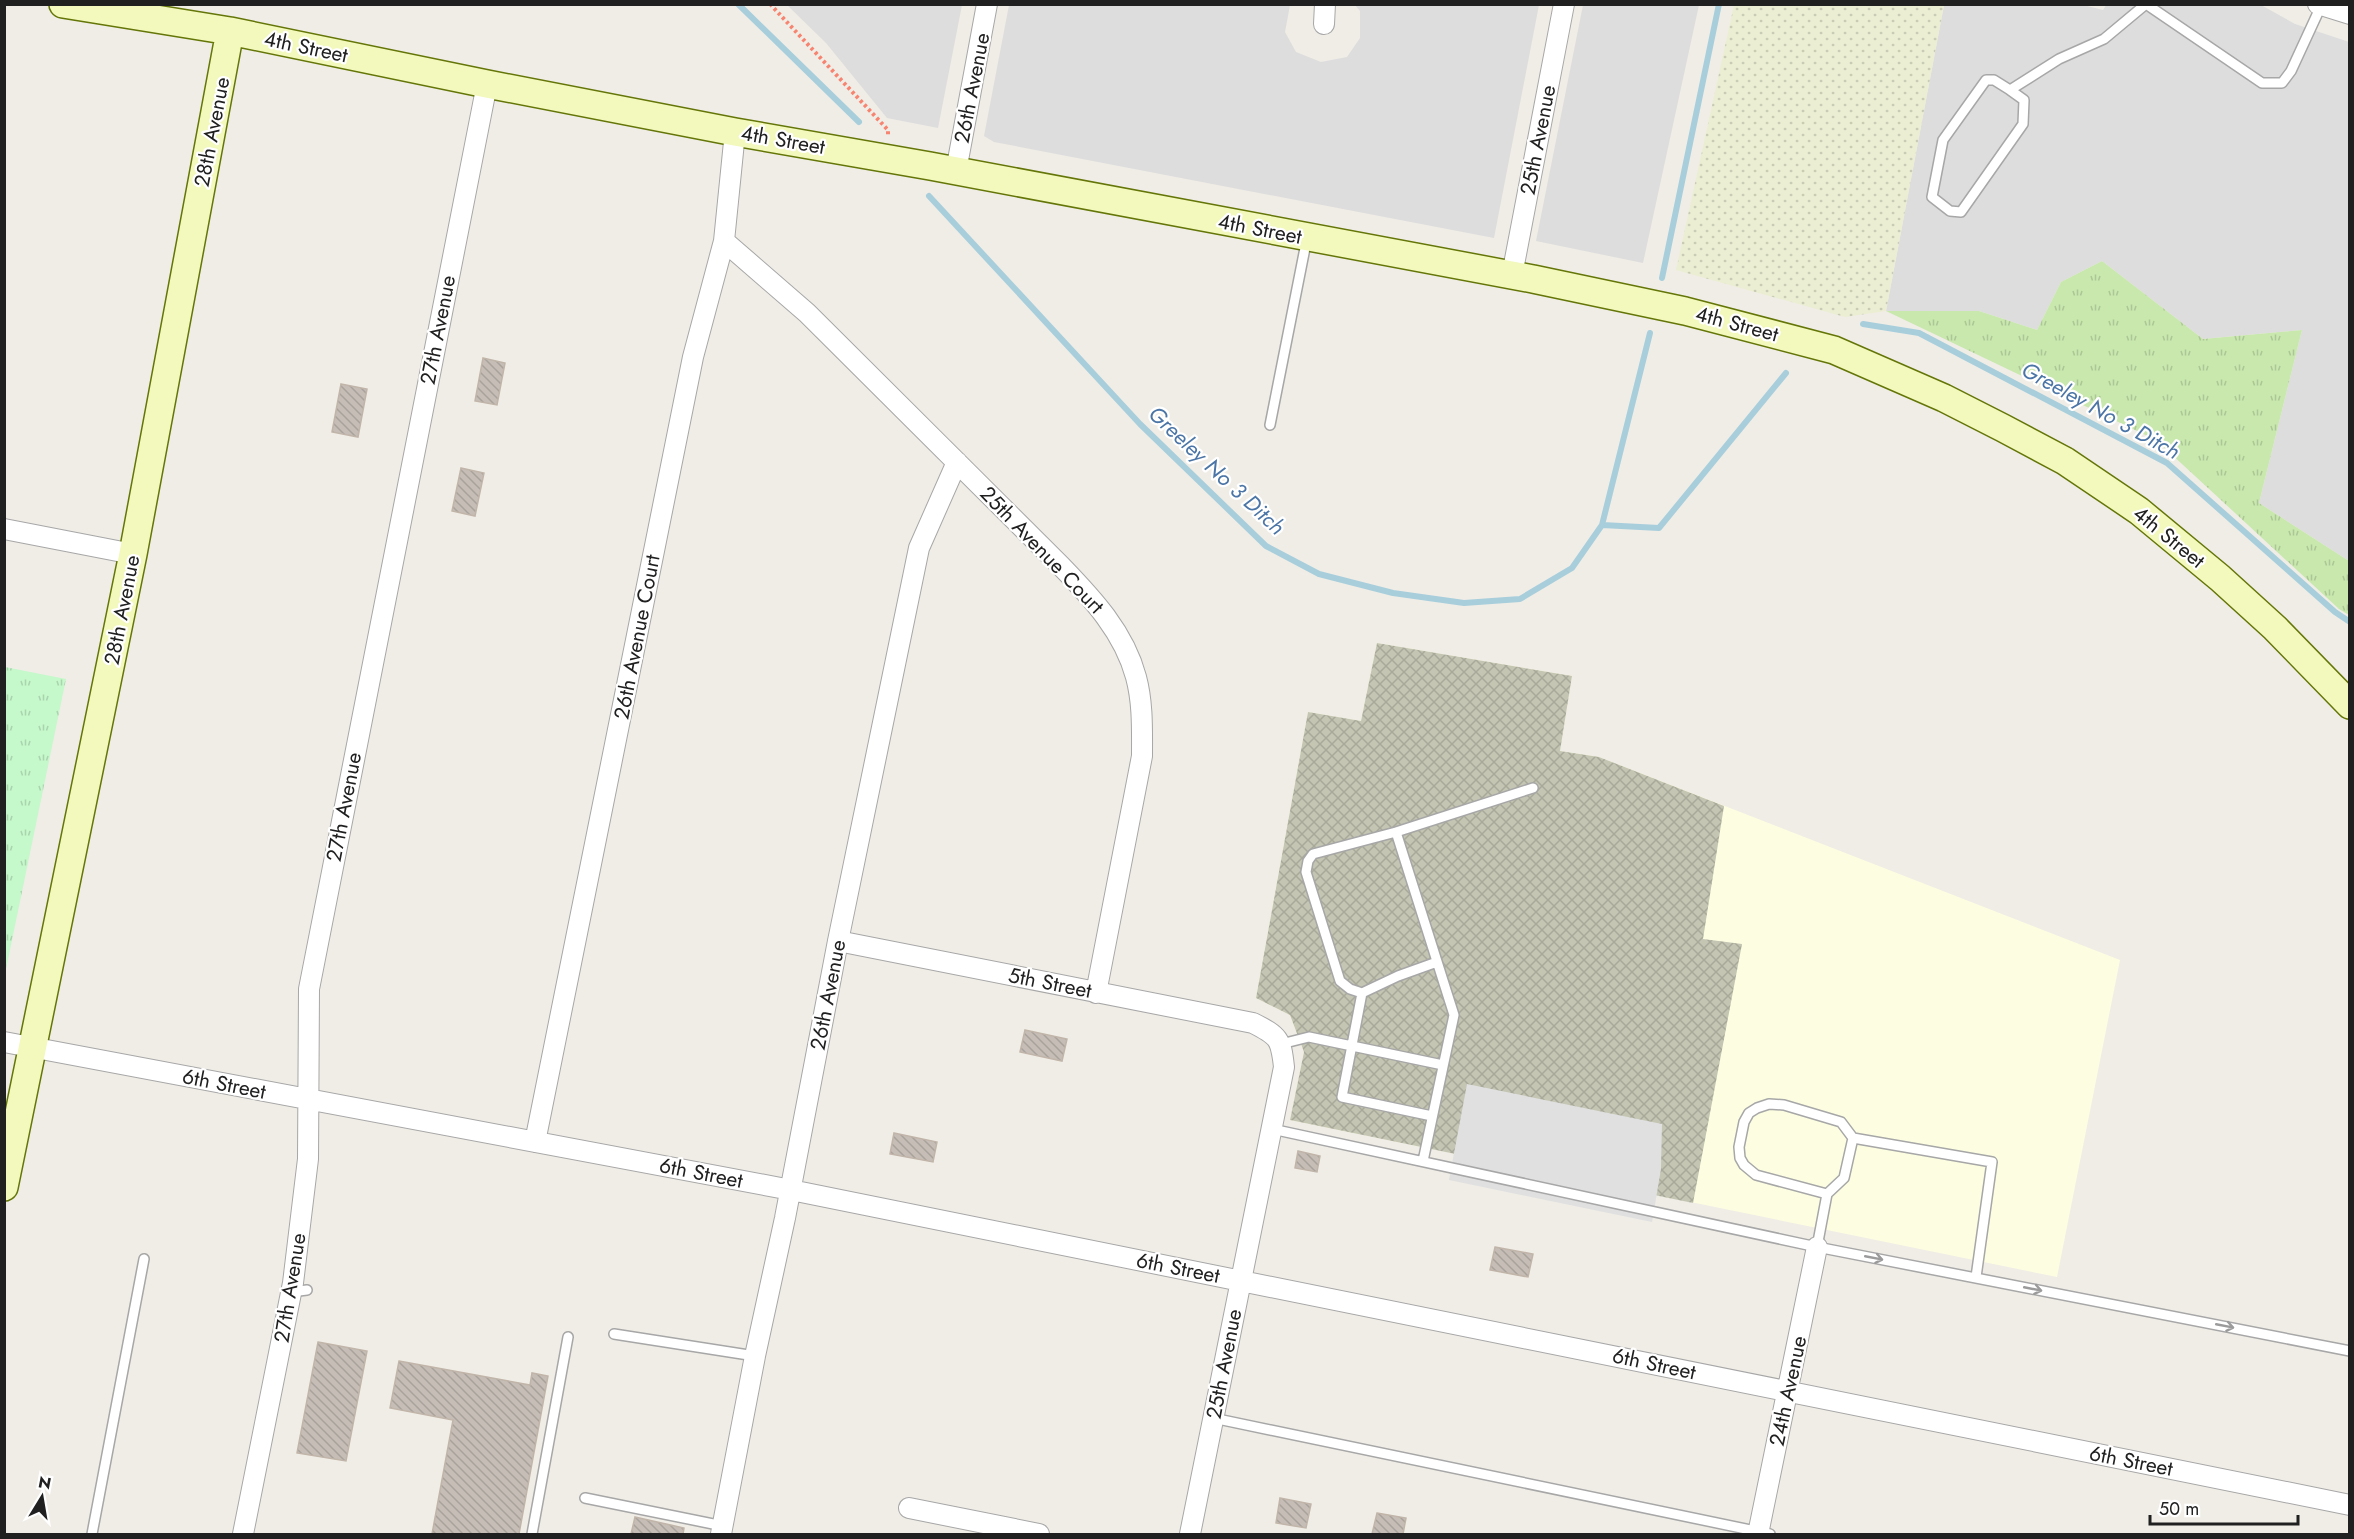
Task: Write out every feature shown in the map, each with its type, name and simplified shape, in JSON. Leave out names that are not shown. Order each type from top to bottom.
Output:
[{"type":"main road","name":"4th Street","points":[[63,4],[230,31],[735,132],[1512,275],[1685,310],[1797,340],[1858,360],[1944,398],[2065,461],[2139,511],[2220,578],[2275,628],[2349,705]]},
{"type":"main road","name":"28th Avenue","points":[[4,1186],[133,554],[230,31]]},
{"type":"street","name":"26th Avenue","points":[[956,171],[987,4]]},
{"type":"street","name":"25th Avenue","points":[[1512,275],[1564,4]]},
{"type":"street","points":[[2320,5],[2349,14]]},
{"type":"street","name":"27th Avenue","points":[[243,1534],[299,1291],[308,1159],[309,989],[487,84]]},
{"type":"street","name":"26th Avenue Court","points":[[535,1142],[693,357],[724,242],[735,132]]},
{"type":"street","name":"25th Avenue Court","points":[[724,242],[807,314],[957,462],[1096,602],[1119,636],[1136,676],[1142,716],[1142,756],[1096,993]]},
{"type":"street","name":"26th Avenue","points":[[722,1530],[754,1356],[791,1190],[838,941],[919,548],[957,462]]},
{"type":"street","points":[[4,529],[133,554]]},
{"type":"street","name":"5th Street","points":[[838,941],[1253,1023],[1268,1031],[1281,1044]]},
{"type":"street","name":"6th Street","points":[[4,1042],[791,1190],[2349,1505]]},
{"type":"street","name":"25th Avenue","points":[[1190,1534],[1284,1067],[1281,1044]]},
{"type":"street","name":"24th Avenue","points":[[1762,1534],[1787,1391],[1817,1246]]},
{"type":"street","points":[[909,1508],[1039,1534]]},
{"type":"lane","points":[[2010,90],[2059,59],[2104,39],[2146,4],[2262,83],[2282,82],[2290,72],[2320,5]]},
{"type":"lane","points":[[1986,80],[1994,80],[2010,90],[2024,100],[2023,124],[1961,212],[1950,211],[1932,197],[1943,140],[1986,80]]},
{"type":"lane","points":[[1270,425],[1307,238]]},
{"type":"lane","points":[[1437,962],[1398,976],[1362,993],[1350,989],[1341,981],[1306,872],[1308,861],[1313,854],[1396,831],[1533,788]]},
{"type":"lane","points":[[1396,831],[1454,1015],[1423,1161]]},
{"type":"lane","points":[[1362,993],[1342,1097],[1432,1116]]},
{"type":"lane","points":[[1281,1044],[1309,1037],[1443,1065]]},
{"type":"lane","points":[[1827,1194],[1756,1175],[1744,1165],[1740,1158],[1739,1147],[1744,1122],[1749,1113],[1769,1104],[1784,1105],[1841,1122],[1853,1138],[1992,1162],[1976,1277]]},
{"type":"lane","points":[[1272,1129],[1817,1246],[2349,1351]]},
{"type":"lane","points":[[1817,1246],[1827,1194],[1844,1178],[1853,1138]]},
{"type":"lane","points":[[92,1534],[144,1259]]},
{"type":"lane","points":[[614,1334],[754,1356]]},
{"type":"lane","points":[[532,1534],[568,1337]]},
{"type":"lane","points":[[1214,1418],[1762,1534]]},
{"type":"lane","points":[[585,1498],[722,1530]]},
{"type":"path","points":[[770,4],[888,130]]},
{"type":"shaded area","points":[[2079,4],[2103,10],[2107,4],[2261,5],[2295,24],[2349,42],[2349,561],[2259,503],[2302,330],[2203,339],[2102,261],[2061,282],[2037,330],[1979,311],[1886,311],[1944,5]]},
{"type":"shaded area","points":[[787,5],[962,5],[938,128],[887,118],[826,43]]},
{"type":"shaded area","points":[[1009,5],[1290,5],[1285,32],[1296,52],[1321,62],[1347,57],[1360,38],[1360,11],[1355,5],[1539,5],[1494,238],[994,142],[984,136]]},
{"type":"shaded area","points":[[1583,5],[1699,5],[1643,263],[1536,241]]},
{"type":"shaded area","points":[[1734,5],[1944,5],[1886,311],[1845,317],[1676,270]]},
{"type":"shaded area","points":[[1377,643],[1572,676],[1560,751],[1599,757],[2120,960],[2057,1277],[1290,1120],[1304,1052],[1290,1015],[1256,998],[1308,712],[1361,721]]},
{"type":"shaded area","points":[[1377,643],[1572,676],[1560,751],[1599,757],[1724,806],[1703,939],[1742,944],[1693,1203],[1290,1120],[1304,1052],[1290,1015],[1256,998],[1308,712],[1361,721]]},
{"type":"shaded area","points":[[1467,1084],[1662,1124],[1661,1169],[1652,1222],[1449,1180]]},
{"type":"green space","points":[[2102,261],[2203,339],[2302,330],[2259,503],[2349,561],[2349,615],[2339,609],[2156,440],[1886,311],[1979,311],[2037,330],[2061,282]]},
{"type":"green space","points":[[4,667],[66,679],[5,974]]},
{"type":"building","points":[[483,358],[505,363],[497,405],[475,401]]},
{"type":"building","points":[[341,384],[367,389],[358,437],[332,432]]},
{"type":"building","points":[[461,468],[484,473],[475,516],[452,511]]},
{"type":"building","points":[[1025,1030],[1067,1039],[1062,1061],[1020,1052]]},
{"type":"building","points":[[894,1133],[937,1142],[933,1162],[890,1154]]},
{"type":"building","points":[[1298,1151],[1320,1156],[1317,1172],[1295,1168]]},
{"type":"building","points":[[1495,1247],[1533,1254],[1528,1277],[1490,1270]]},
{"type":"building","points":[[318,1342],[367,1351],[346,1461],[297,1453]]},
{"type":"building","points":[[399,1361],[530,1385],[532,1373],[548,1376],[519,1534],[432,1534],[453,1420],[390,1408]]},
{"type":"building","points":[[1280,1498],[1311,1504],[1306,1528],[1276,1523]]},
{"type":"building","points":[[1377,1513],[1406,1518],[1403,1534],[1372,1534]]},
{"type":"building","points":[[635,1517],[684,1528],[683,1534],[631,1534]]},
{"type":"waterway","name":"Greeley No 3 Ditch","points":[[738,4],[859,122]]},
{"type":"waterway","points":[[1662,278],[1719,4]]},
{"type":"waterway","name":"Greeley No 3 Ditch","points":[[929,196],[1140,424],[1266,546],[1319,574],[1393,593],[1464,603],[1520,599],[1572,568],[1602,525],[1659,528],[1786,373]]},
{"type":"waterway","name":"Greeley No 3 Ditch","points":[[1863,324],[1919,333],[2167,463],[2335,612],[2350,622]]},
{"type":"waterway","points":[[1602,525],[1650,333]]}]
